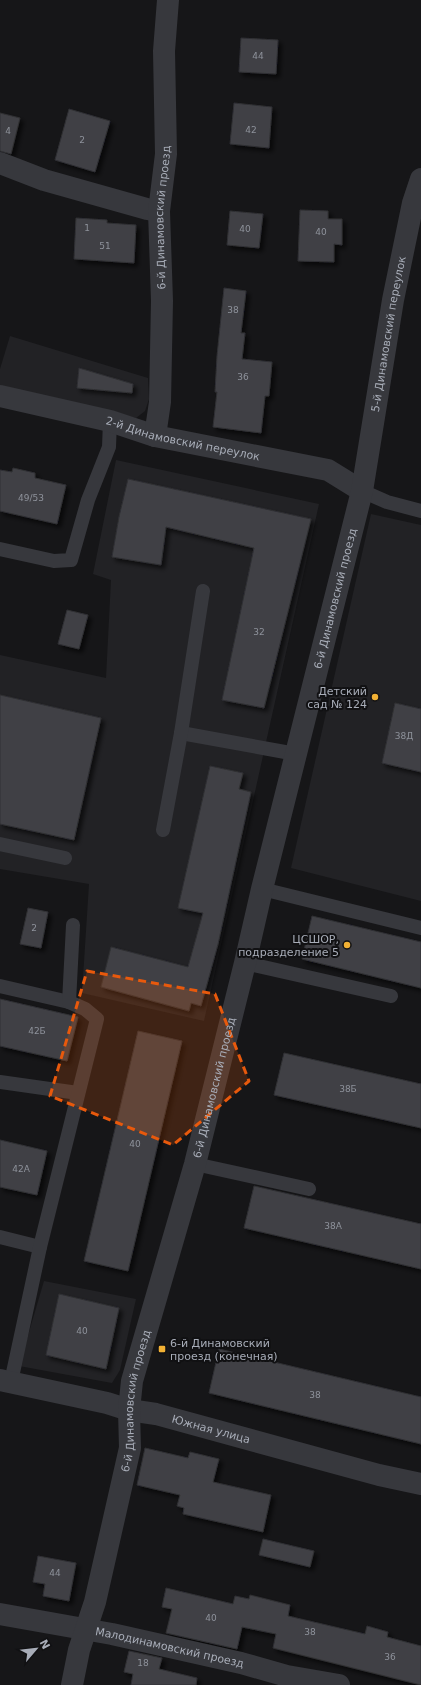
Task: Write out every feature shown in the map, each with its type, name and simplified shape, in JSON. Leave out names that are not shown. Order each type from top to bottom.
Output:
[{"type":"street","name":"6-й Динамовский проезд","points":[[155,436],[160,402],[162,309],[159,211],[166,154],[164,51],[168,0]]},
{"type":"street","points":[[0,163],[44,180],[146,209],[159,211]]},
{"type":"street","name":"5-й Динамовский переулок","points":[[362,491],[393,300],[413,203],[421,179]]},
{"type":"street","name":"2-й Динамовский переулок","points":[[0,396],[110,420],[155,436],[328,470],[362,491]]},
{"type":"street","name":"6-й Динамовский проезд","points":[[72,1685],[79,1650],[95,1602],[130,1448],[129,1410],[132,1381],[195,1164],[262,889],[362,491]]},
{"type":"street","name":"Южная улица","points":[[6,1381],[107,1403],[129,1410],[156,1414],[379,1475],[421,1484]]},
{"type":"street","name":"Малодинамовский проезд","points":[[0,1614],[86,1629],[241,1663],[287,1676],[339,1685]]},
{"type":"lane","points":[[0,549],[54,561],[71,560],[88,500],[109,447],[110,420]]},
{"type":"lane","points":[[362,491],[387,502],[421,511]]},
{"type":"lane","points":[[163,830],[181,733],[203,591]]},
{"type":"lane","points":[[181,733],[296,754]]},
{"type":"lane","points":[[0,844],[65,858]]},
{"type":"lane","points":[[262,889],[421,928]]},
{"type":"lane","points":[[69,1002],[73,925]]},
{"type":"lane","points":[[245,963],[391,996]]},
{"type":"lane","points":[[0,986],[69,1002],[85,1009],[97,1019],[6,1381]]},
{"type":"lane","points":[[0,1082],[78,1093]]},
{"type":"lane","points":[[195,1164],[309,1189]]},
{"type":"lane","points":[[0,1237],[40,1247]]},
{"type":"highlighted area","points":[[87,971],[215,994],[249,1081],[173,1145],[50,1096]]},
{"type":"shaded area","points":[[10,336],[148,378],[149,399],[145,411],[136,418],[0,386],[0,369]]},
{"type":"shaded area","points":[[116,460],[319,504],[204,1021],[82,993],[89,884],[0,869],[0,655],[106,678],[111,580],[93,574]]},
{"type":"shaded area","name":"Детский сад № 124","points":[[371,514],[421,525],[421,901],[291,868]]},
{"type":"shaded area","points":[[44,1281],[136,1299],[120,1370],[112,1383],[19,1366]]},
{"type":"building","points":[[241,38],[278,40],[276,74],[239,72]]},
{"type":"building","points":[[234,103],[272,107],[269,148],[230,144]]},
{"type":"building","points":[[69,109],[110,121],[95,172],[55,160]]},
{"type":"building","points":[[0,113],[20,118],[11,154],[0,151]]},
{"type":"building","points":[[300,210],[328,211],[328,219],[342,219],[342,245],[334,244],[334,262],[298,261]]},
{"type":"building","points":[[230,211],[263,214],[259,248],[227,245]]},
{"type":"building","points":[[76,218],[107,220],[107,223],[136,225],[134,263],[74,259]]},
{"type":"building","points":[[224,288],[246,291],[241,333],[245,333],[242,359],[272,362],[269,396],[265,396],[261,433],[213,427],[217,392],[215,392],[217,356]]},
{"type":"building","points":[[79,368],[133,384],[132,393],[77,388]]},
{"type":"building","points":[[13,468],[35,473],[35,478],[66,485],[57,524],[0,511],[0,470],[12,472]]},
{"type":"building","points":[[128,479],[311,519],[264,708],[222,700],[254,548],[166,527],[161,565],[112,557]]},
{"type":"building","points":[[67,610],[88,615],[79,649],[58,644]]},
{"type":"building","points":[[0,695],[101,718],[74,840],[0,824]]},
{"type":"building","points":[[395,703],[421,709],[421,772],[382,763]]},
{"type":"building","points":[[210,766],[243,773],[239,789],[251,792],[218,944],[201,1006],[191,1003],[189,1011],[101,987],[111,947],[188,967],[203,913],[178,908]]},
{"type":"building","points":[[28,908],[48,912],[41,948],[20,944]]},
{"type":"building","points":[[312,916],[421,942],[421,988],[302,959]]},
{"type":"building","points":[[0,999],[78,1017],[67,1061],[0,1046]]},
{"type":"building","points":[[138,1031],[182,1041],[128,1271],[84,1261]]},
{"type":"building","points":[[284,1053],[421,1084],[421,1128],[274,1095]]},
{"type":"building","points":[[0,1140],[47,1151],[37,1195],[0,1187]]},
{"type":"building","points":[[254,1186],[421,1224],[421,1269],[244,1228]]},
{"type":"building","points":[[59,1294],[119,1308],[106,1369],[46,1355]]},
{"type":"building","points":[[219,1349],[421,1397],[421,1444],[209,1393]]},
{"type":"building","points":[[145,1448],[188,1458],[190,1452],[219,1459],[213,1482],[271,1495],[263,1532],[183,1514],[184,1508],[177,1506],[180,1495],[137,1485]]},
{"type":"building","points":[[263,1539],[314,1551],[310,1567],[259,1555]]},
{"type":"building","points":[[38,1556],[76,1563],[69,1601],[43,1596],[45,1584],[33,1582]]},
{"type":"building","points":[[166,1588],[233,1604],[235,1596],[249,1599],[250,1595],[290,1605],[288,1616],[365,1634],[367,1626],[388,1632],[387,1637],[421,1646],[421,1685],[273,1648],[276,1634],[242,1627],[237,1649],[166,1633],[172,1609],[162,1607]]},
{"type":"building","points":[[129,1651],[162,1658],[159,1669],[197,1678],[196,1685],[131,1685],[133,1674],[124,1672]]},
{"type":"place","name":"Детский сад № 124","points":[[375,697]]},
{"type":"place","name":"ЦСШОР, подразделение 5","points":[[347,945]]},
{"type":"place","name":"6-й Динамовский проезд (конечная)","points":[[162,1349]]}]
